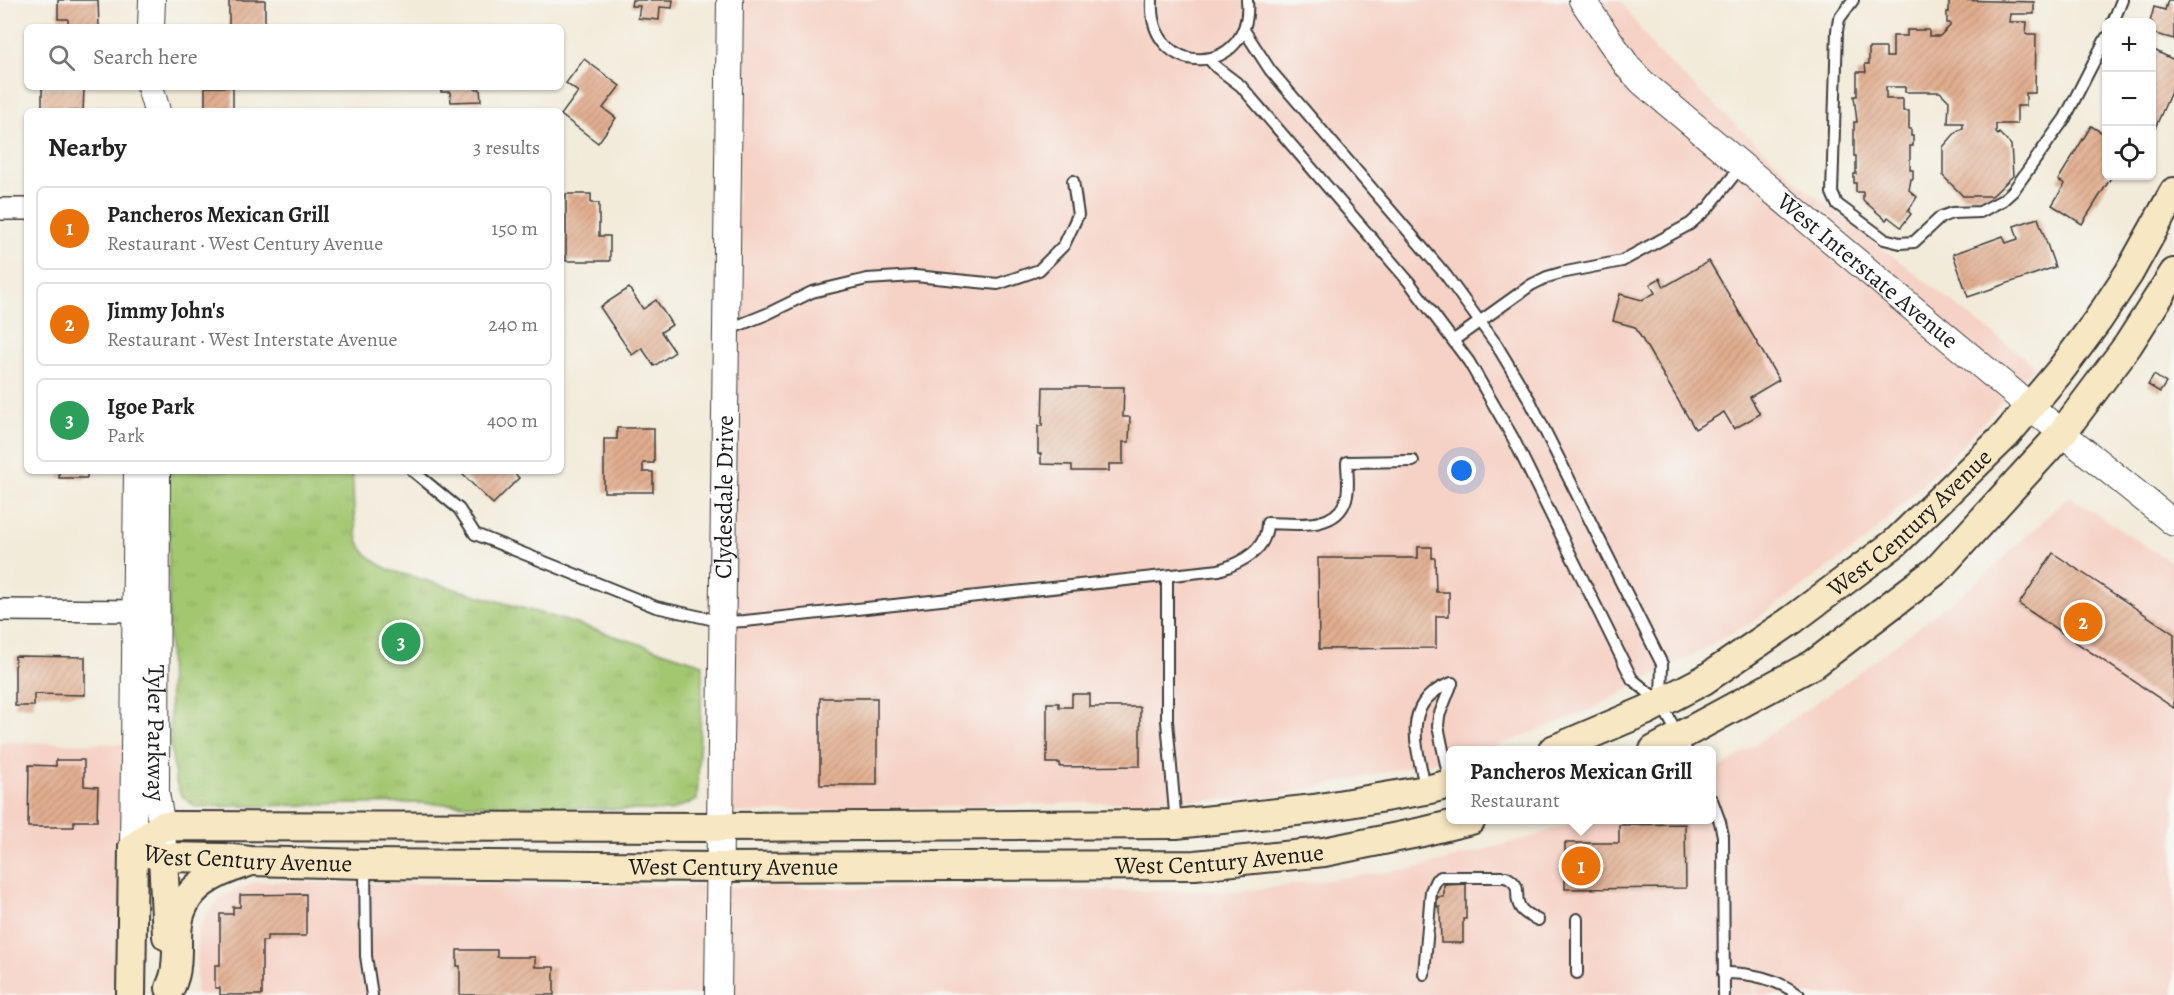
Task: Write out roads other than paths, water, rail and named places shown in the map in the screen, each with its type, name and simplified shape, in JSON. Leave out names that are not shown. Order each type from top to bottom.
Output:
[{"type":"main road","name":"West Century Avenue","points":[[1563,746],[1660,703],[1704,680],[1792,620],[1895,543],[2032,407],[2098,320],[2129,273],[2174,192]]},
{"type":"main road","name":"West Century Avenue","points":[[1683,744],[1814,664],[1937,570],[2062,433],[2128,345],[2174,273]]},
{"type":"main road","name":"West Century Avenue","points":[[133,848],[162,826],[720,827],[1176,824],[1314,809],[1442,786]]},
{"type":"main road","name":"West Century Avenue","points":[[133,848],[163,857],[365,864],[719,867],[1195,865],[1324,852],[1451,824]]},
{"type":"main road","name":"Tyler Parkway","points":[[131,995],[133,848]]},
{"type":"main road","name":"Tyler Parkway","points":[[163,857],[167,969],[170,992]]},
{"type":"main road","points":[[170,992],[176,968],[180,915],[191,893],[211,876],[250,861]]},
{"type":"street","points":[[151,24],[152,0]]},
{"type":"street","name":"Clydesdale Drive","points":[[718,995],[730,0]]},
{"type":"street","name":"West Interstate Avenue","points":[[1582,0],[1628,67],[1642,82],[2062,433],[2174,523]]},
{"type":"street","points":[[0,209],[24,209]]},
{"type":"street","name":"Tyler Parkway","points":[[137,474],[156,793],[162,826],[163,857]]},
{"type":"street","name":"Tyler Parkway","points":[[133,848],[146,611],[157,474]]},
{"type":"street","points":[[0,610],[146,611]]},
{"type":"lane","points":[[1152,0],[1151,16],[1164,44],[1177,54],[1192,59],[1209,59],[1224,53],[1236,44],[1244,30],[1248,15],[1247,0]]},
{"type":"lane","points":[[1852,0],[1839,19],[1837,31],[1832,193],[1837,204],[1874,232],[1884,239],[1900,243],[1914,242],[1941,217],[1952,213],[1980,212],[2003,200],[2013,191],[2065,118],[2102,46]]},
{"type":"lane","points":[[2115,18],[2122,0]]},
{"type":"lane","points":[[1244,30],[1270,70],[1445,274],[1480,322],[1529,399],[1662,664],[1660,703]]},
{"type":"lane","points":[[1209,59],[1241,86],[1409,282],[1454,340],[1513,438],[1632,679],[1660,703],[1683,744]]},
{"type":"lane","points":[[1454,340],[1531,285],[1547,277],[1622,261],[1682,228],[1708,208],[1742,165]]},
{"type":"lane","points":[[727,331],[812,292],[867,279],[915,276],[998,284],[1039,270],[1064,245],[1078,215],[1073,181]]},
{"type":"lane","points":[[417,474],[459,509],[475,534],[656,607],[724,622],[1210,572],[1239,562],[1262,543],[1267,534],[1267,523],[1316,523],[1331,519],[1344,506],[1346,499],[1347,462],[1413,461]]},
{"type":"lane","points":[[1167,576],[1167,721],[1176,824]]},
{"type":"lane","points":[[1452,683],[1439,716],[1438,726],[1442,786],[1416,744],[1416,723],[1424,702],[1441,687],[1452,683]]},
{"type":"lane","points":[[1716,811],[1723,836],[1724,995]]},
{"type":"lane","points":[[365,864],[366,956],[372,995]]},
{"type":"lane","points":[[1424,974],[1431,891],[1436,880],[1441,877],[1506,877],[1517,887],[1518,905],[1538,920]]},
{"type":"lane","points":[[1577,920],[1577,973]]},
{"type":"lane","points":[[1723,973],[1755,975],[1770,979],[1799,995]]},
{"type":"place","name":"Jimmy John's","points":[[2083,622]]},
{"type":"place","name":"Igoe Park","points":[[401,642]]},
{"type":"place","name":"Pancheros Mexican Grill","points":[[1581,866]]}]
